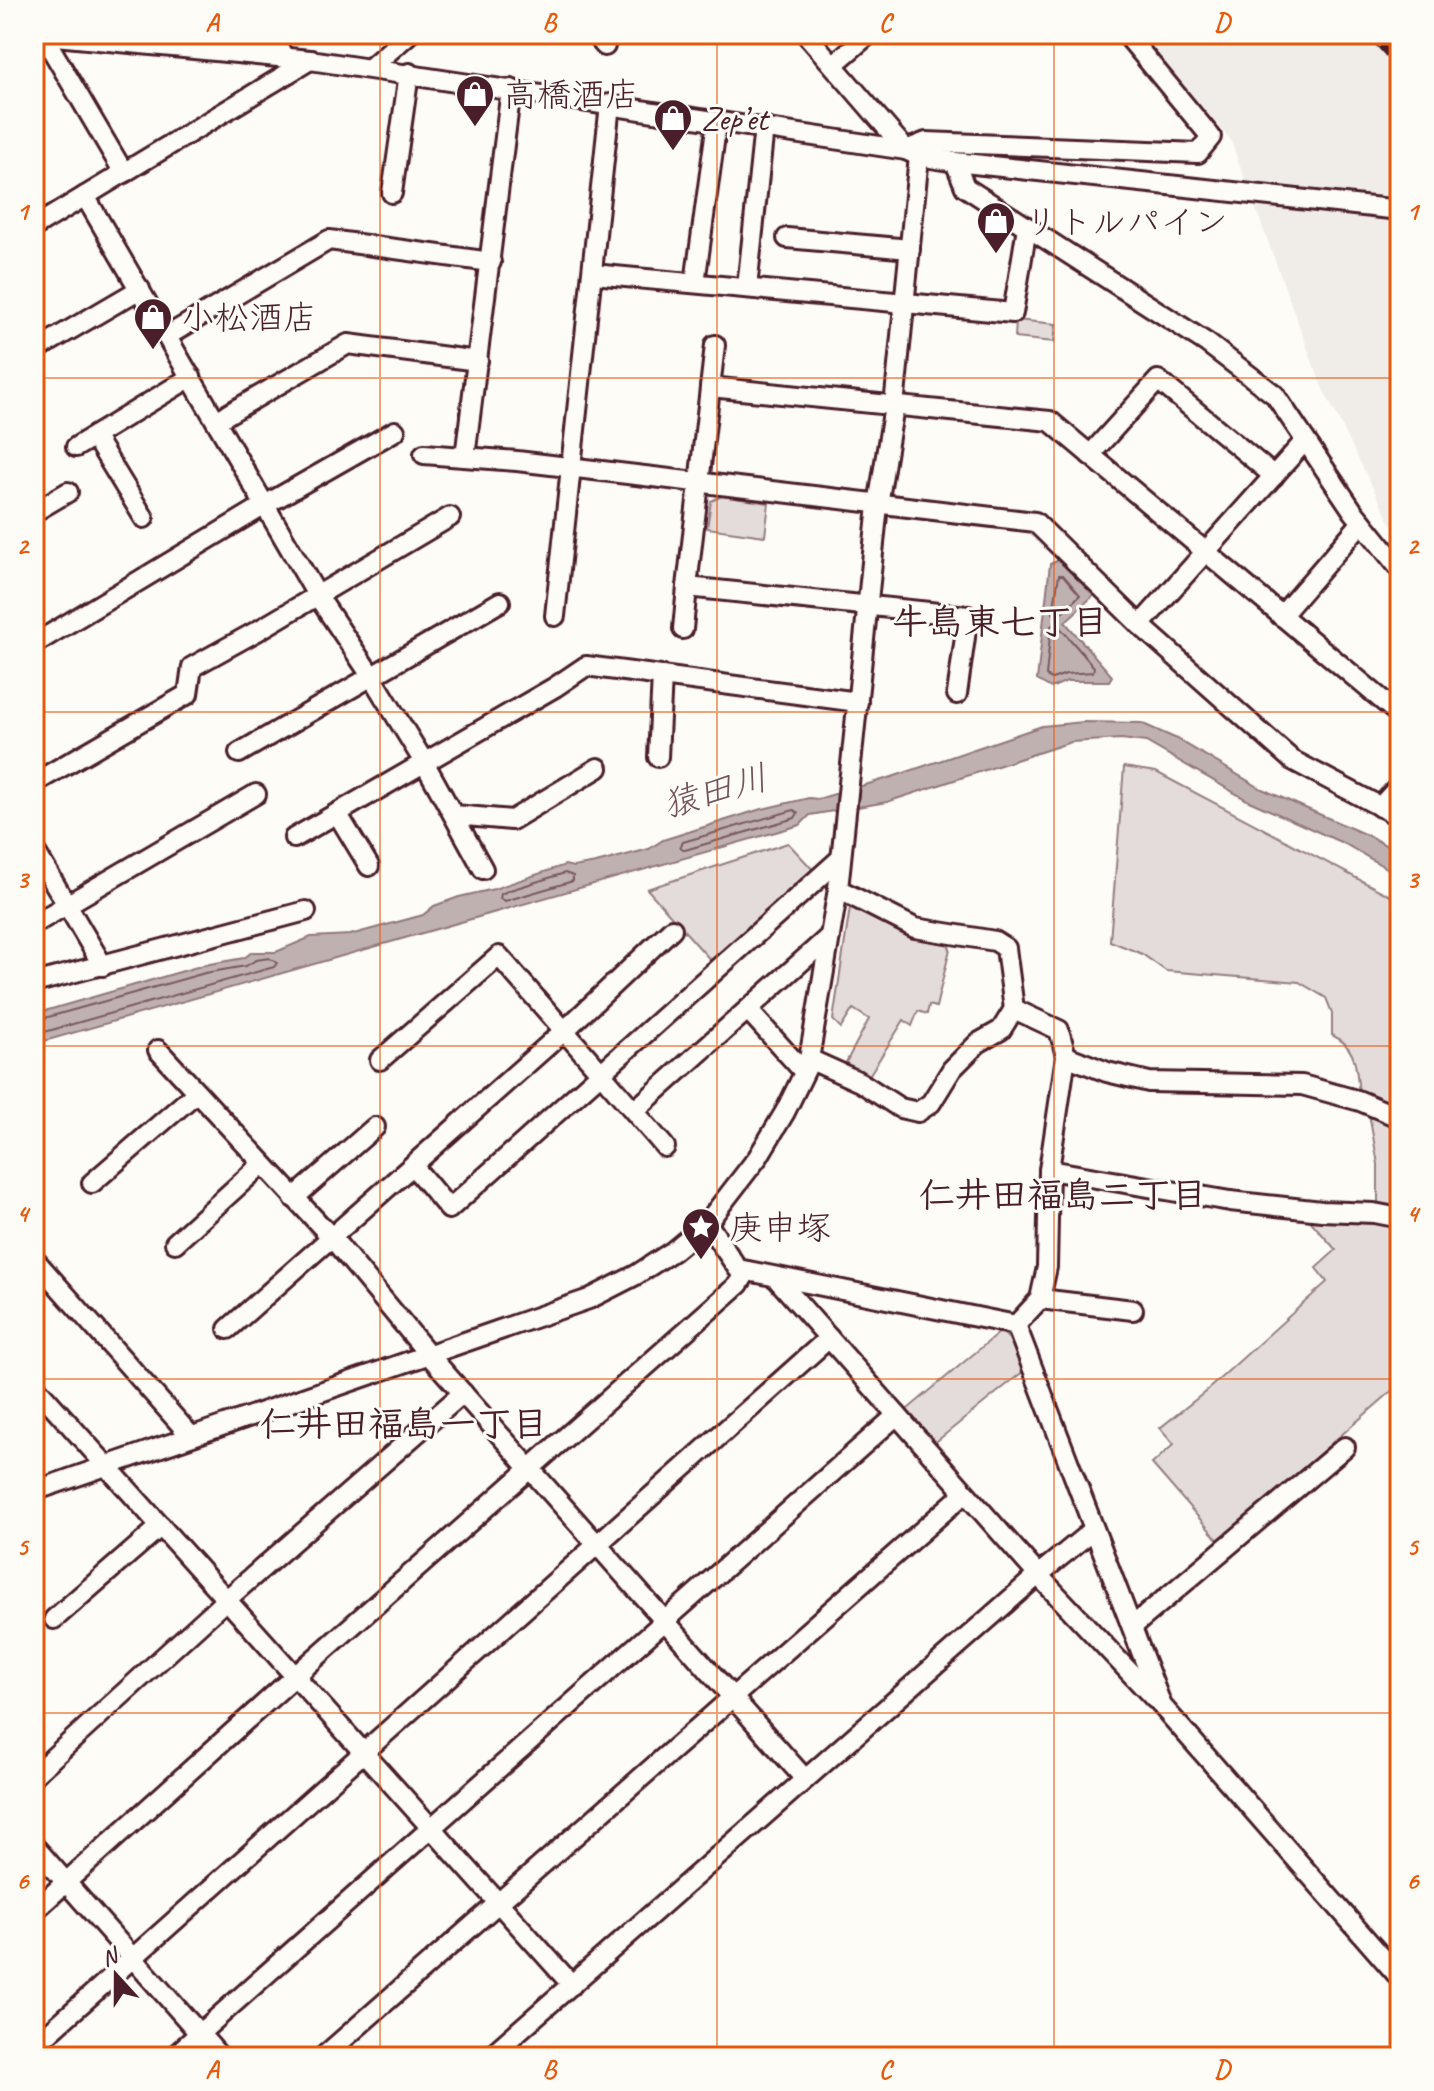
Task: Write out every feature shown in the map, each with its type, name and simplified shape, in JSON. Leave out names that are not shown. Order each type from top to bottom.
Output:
[{"type":"street","points":[[34,34],[310,60],[764,127],[955,162],[1400,210]]},
{"type":"street","points":[[270,34],[284,57]]},
{"type":"street","points":[[370,68],[409,34]]},
{"type":"street","points":[[34,1491],[589,1299],[636,1275],[673,1251],[707,1223],[758,1157],[785,1112],[807,1065],[838,889],[878,505],[894,406],[910,249],[912,153],[806,34]]},
{"type":"street","points":[[834,64],[869,34]]},
{"type":"street","points":[[912,153],[926,142],[1198,153],[1211,137],[1126,34]]},
{"type":"street","points":[[43,35],[124,173]]},
{"type":"street","points":[[35,223],[310,60]]},
{"type":"street","points":[[392,193],[409,73]]},
{"type":"street","points":[[465,457],[511,89]]},
{"type":"street","points":[[555,616],[610,104]]},
{"type":"street","points":[[695,283],[717,121]]},
{"type":"street","points":[[747,288],[764,127]]},
{"type":"street","points":[[955,162],[965,187],[1207,343],[1275,395],[1304,442],[1400,569]]},
{"type":"street","points":[[85,196],[317,595],[424,762],[483,869]]},
{"type":"street","points":[[593,274],[1013,313],[1027,227]]},
{"type":"street","points":[[787,238],[910,249]]},
{"type":"street","points":[[167,336],[329,240],[491,262]]},
{"type":"street","points":[[34,351],[140,289]]},
{"type":"street","points":[[216,421],[348,344],[478,361]]},
{"type":"street","points":[[683,629],[697,483],[715,345]]},
{"type":"street","points":[[76,447],[191,377]]},
{"type":"street","points":[[1090,455],[1158,380],[1274,476]]},
{"type":"street","points":[[710,387],[1050,421],[1400,715]]},
{"type":"street","points":[[34,644],[395,431]]},
{"type":"street","points":[[94,436],[144,518]]},
{"type":"street","points":[[1140,625],[1304,442]]},
{"type":"street","points":[[424,454],[572,468],[1035,522],[1140,625],[1292,760],[1400,817]]},
{"type":"street","points":[[34,512],[68,492]]},
{"type":"street","points":[[34,783],[188,694],[192,667],[450,517]]},
{"type":"street","points":[[1281,616],[1362,522]]},
{"type":"street","points":[[687,587],[968,616],[957,694]]},
{"type":"street","points":[[239,753],[500,602]]},
{"type":"street","points":[[294,838],[542,695],[586,666],[858,702]]},
{"type":"street","points":[[658,757],[662,676]]},
{"type":"street","points":[[454,815],[512,820],[598,768]]},
{"type":"street","points":[[1380,807],[1400,785]]},
{"type":"street","points":[[34,924],[256,794]]},
{"type":"street","points":[[337,813],[369,866]]},
{"type":"street","points":[[34,849],[103,966]]},
{"type":"street","points":[[413,1166],[449,1209],[840,859]]},
{"type":"street","points":[[748,1010],[807,1065],[860,1082],[900,1108],[918,1112],[931,1103],[952,1069],[978,1043],[1001,1030],[1014,1009],[1006,948],[995,941],[915,928],[838,889]]},
{"type":"street","points":[[34,983],[306,911]]},
{"type":"street","points":[[228,1329],[564,1031],[672,929]]},
{"type":"street","points":[[634,1111],[830,936]]},
{"type":"street","points":[[380,1060],[499,956],[665,1147]]},
{"type":"street","points":[[1014,1009],[1059,1030],[1066,1056],[1049,1170],[1047,1267],[1040,1299],[1016,1325]]},
{"type":"street","points":[[158,1050],[333,1239],[429,1355],[805,1779]]},
{"type":"street","points":[[1066,1056],[1107,1072],[1149,1082],[1302,1085],[1360,1101],[1400,1118]]},
{"type":"street","points":[[92,1183],[196,1093]]},
{"type":"street","points":[[294,1198],[375,1127]]},
{"type":"street","points":[[175,1243],[262,1164]]},
{"type":"street","points":[[1049,1170],[1230,1201],[1400,1218]]},
{"type":"street","points":[[707,1223],[738,1269],[1016,1325]]},
{"type":"street","points":[[34,1259],[190,1435]]},
{"type":"street","points":[[34,1911],[739,1284],[747,1271]]},
{"type":"street","points":[[777,1279],[1038,1575],[1162,1706],[1400,1978]]},
{"type":"street","points":[[1040,1299],[1133,1310]]},
{"type":"street","points":[[1016,1325],[1162,1706]]},
{"type":"street","points":[[34,2046],[829,1338]]},
{"type":"street","points":[[34,1385],[572,1985]]},
{"type":"street","points":[[34,1775],[227,1599],[463,1393]]},
{"type":"street","points":[[173,2057],[897,1415]]},
{"type":"street","points":[[1133,1626],[1345,1447]]},
{"type":"street","points":[[323,2057],[965,1493]]},
{"type":"street","points":[[54,1619],[161,1526]]},
{"type":"street","points":[[489,2057],[1093,1530]]},
{"type":"street","points":[[34,1846],[220,2057]]},
{"type":"shaded area","points":[[1140,34],[1400,35],[1400,541],[1322,387],[1230,139]]},
{"type":"shaded area","points":[[1016,320],[1056,324],[1054,342],[1015,338]]},
{"type":"shaded area","points":[[722,496],[769,503],[765,536],[707,528],[711,501]]},
{"type":"shaded area","points":[[1124,767],[1156,772],[1400,901],[1400,932],[1393,950],[1400,962],[1400,1111],[1359,1093],[1351,1052],[1332,1035],[1332,1013],[1326,998],[1299,982],[1166,971],[1142,954],[1110,941]]},
{"type":"shaded area","points":[[788,843],[816,873],[713,963],[647,889]]},
{"type":"shaded area","points":[[851,901],[947,940],[950,949],[936,1007],[929,1005],[927,1014],[918,1011],[912,1026],[904,1020],[867,1079],[843,1068],[869,1019],[853,1009],[841,1028],[833,1020]]},
{"type":"shaded area","points":[[1369,1114],[1400,1129],[1400,1210],[1378,1205],[1378,1164]]},
{"type":"shaded area","points":[[1305,1215],[1400,1223],[1400,1384],[1219,1541],[1152,1464],[1174,1444],[1160,1428],[1205,1392],[1327,1282],[1316,1268],[1336,1250]]},
{"type":"shaded area","points":[[1001,1331],[1015,1345],[1025,1370],[932,1445],[903,1413]]},
{"type":"water","points":[[1059,560],[1094,595],[1065,622],[1112,676],[1109,681],[1067,681],[1051,688],[1037,680],[1050,564]]},
{"type":"water","points":[[1084,722],[1141,723],[1177,739],[1262,789],[1400,853],[1400,876],[1345,844],[1249,801],[1146,742],[1121,739],[1071,742],[887,802],[810,815],[800,825],[34,1044],[34,1014],[204,965],[244,958],[252,952],[276,952],[311,937],[350,935],[423,915],[434,906],[459,897],[494,889],[565,865],[573,867],[596,863],[649,849],[663,840],[758,810],[809,798],[818,799],[1042,726]]},
{"type":"railway","points":[[1371,34],[1400,67]]},
{"type":"railway","points":[[1387,34],[1400,49]]},
{"type":"place","name":"高橋酒店","points":[[475,128]]},
{"type":"place","name":"Zep’et","points":[[673,152]]},
{"type":"place","name":"リトルパイン","points":[[996,255]]},
{"type":"place","name":"小松酒店","points":[[153,351]]},
{"type":"place","name":"庚申塚","points":[[701,1261]]},
{"type":"district","name":"牛島東七丁目","points":[[1000,622]]},
{"type":"district","name":"仁井田福島二丁目","points":[[1063,1195]]},
{"type":"district","name":"仁井田福島一丁目","points":[[404,1424]]},
{"type":"water label","name":"猿田川","points":[[715,791]]}]
